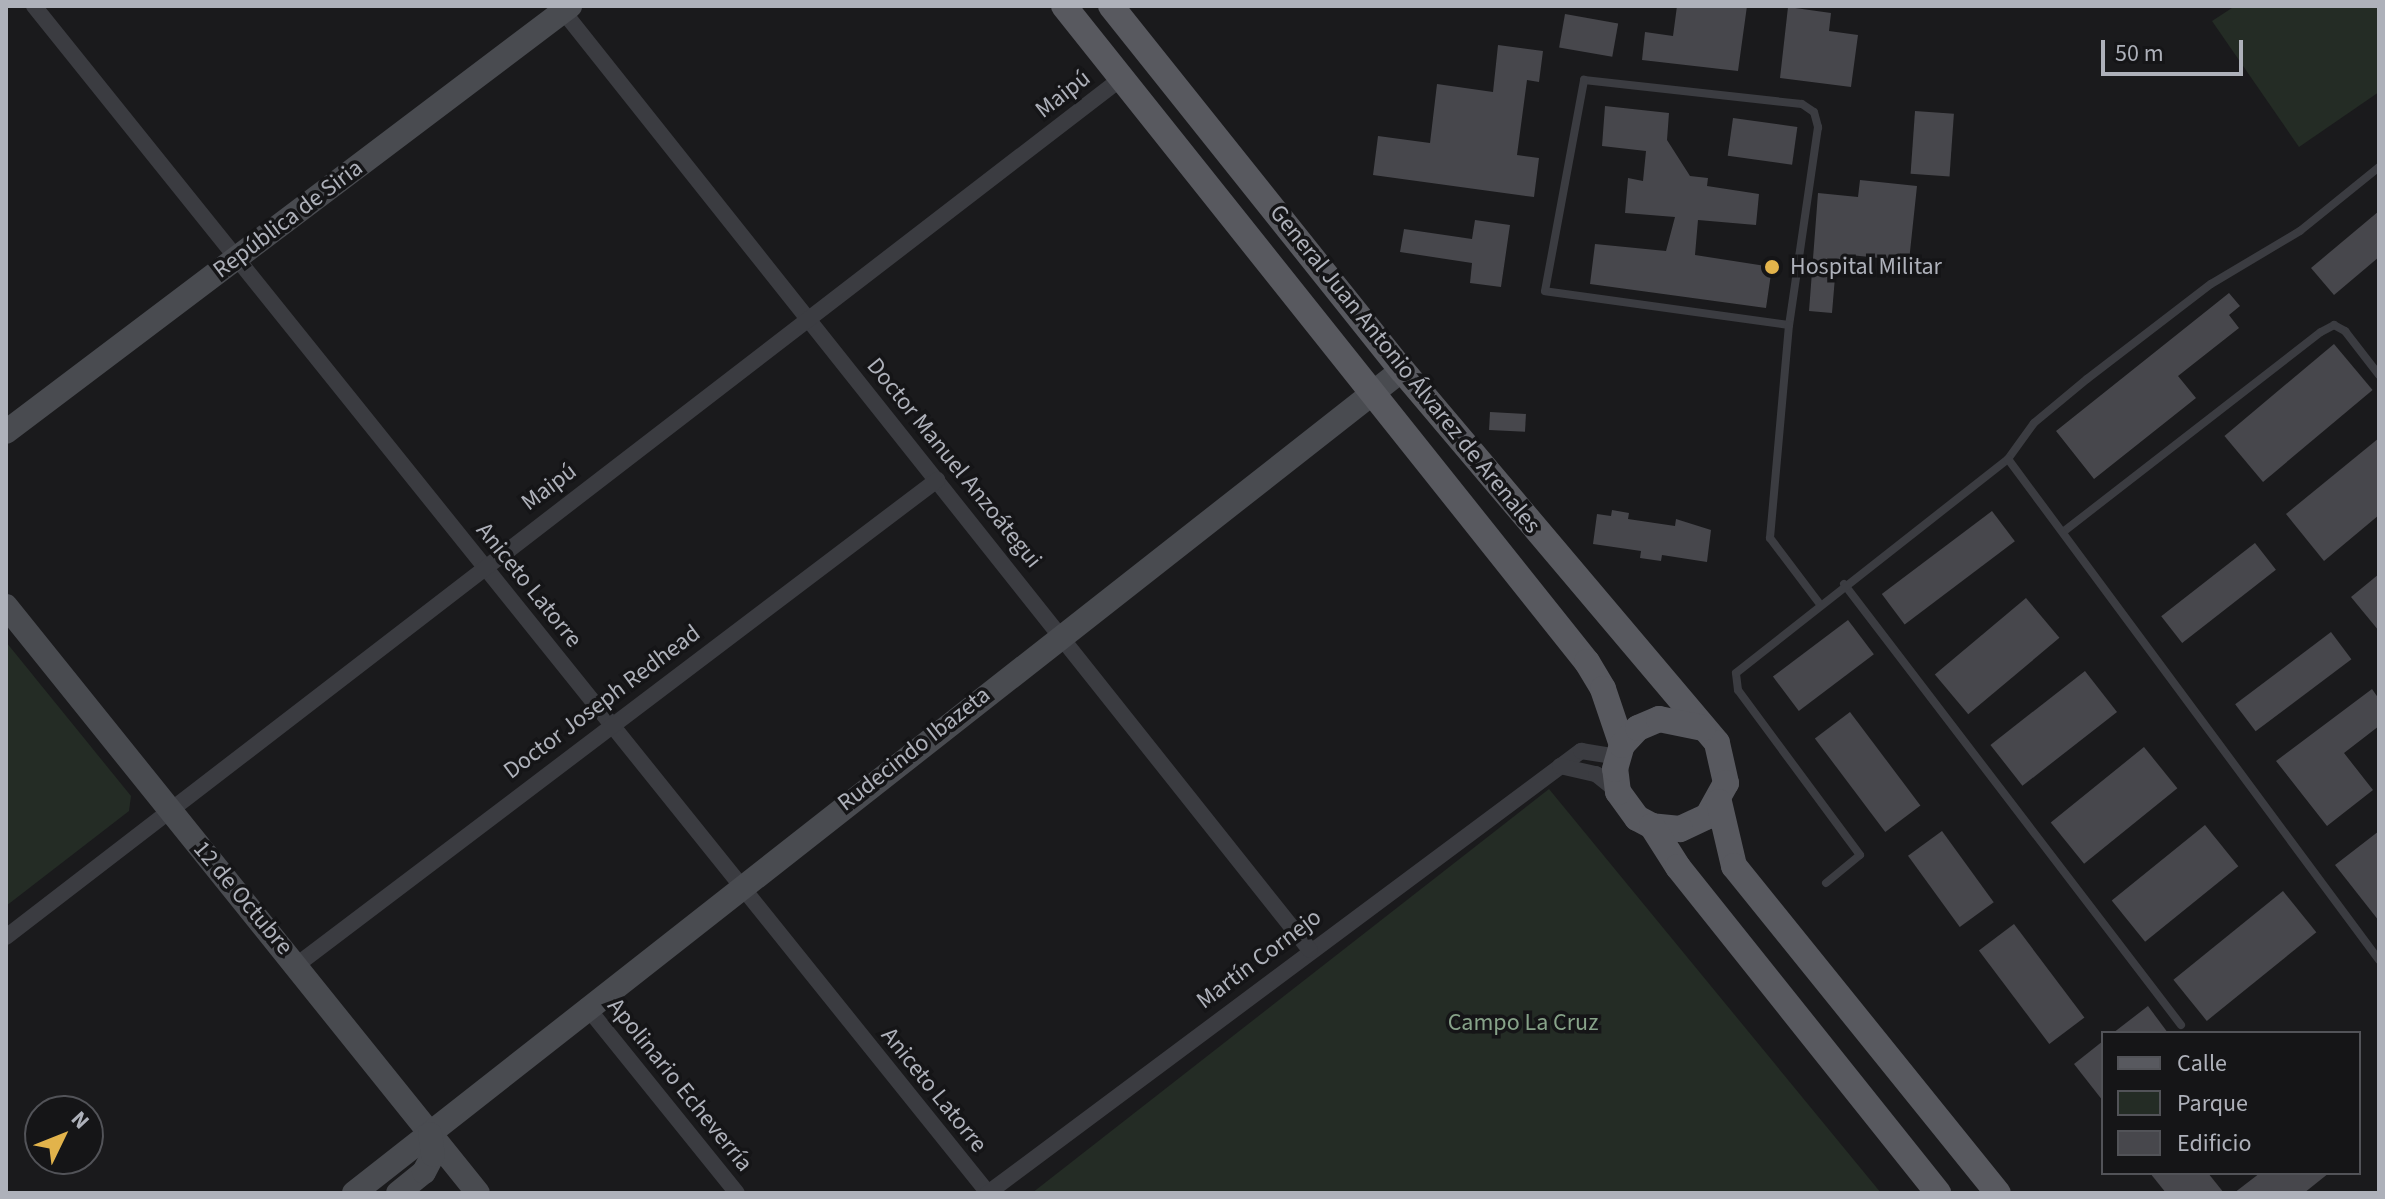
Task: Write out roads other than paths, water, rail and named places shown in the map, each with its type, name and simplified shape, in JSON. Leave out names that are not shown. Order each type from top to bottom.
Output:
[{"type":"main road","name":"General Juan Antonio Álvarez de Arenales","points":[[1064,6],[1587,662],[1603,689],[1620,751],[1618,792]]},
{"type":"main road","name":"General Juan Antonio Álvarez de Arenales","points":[[1111,6],[1402,370],[1703,728],[1725,762],[1719,802],[1734,866],[1998,1193]]},
{"type":"main road","points":[[1620,751],[1638,728],[1659,719],[1703,728]]},
{"type":"main road","points":[[1618,792],[1637,818],[1652,826],[1693,825],[1719,802]]},
{"type":"main road","points":[[1652,826],[1678,867],[1938,1193]]},
{"type":"street","name":"Aniceto Latorre","points":[[34,6],[238,257],[738,888],[988,1193]]},
{"type":"street","name":"República de Siria","points":[[6,432],[564,8]]},
{"type":"street","name":"Doctor Manuel Anzoátegui","points":[[564,8],[1310,950]]},
{"type":"street","name":"Maipú","points":[[6,937],[483,566],[811,321],[1122,78]]},
{"type":"street","name":"Rudecindo Ibazeta","points":[[354,1193],[586,1006],[1402,370]]},
{"type":"street","name":"Doctor Joseph Redhead","points":[[298,964],[937,480]]},
{"type":"street","name":"12 de Octubre","points":[[6,606],[298,964],[478,1193]]},
{"type":"street","name":"Martín Cornejo","points":[[988,1193],[1560,766],[1586,748],[1620,751]]},
{"type":"street","points":[[1560,766],[1579,767],[1618,792]]},
{"type":"street","name":"Apolinario Echeverría","points":[[586,1006],[737,1193]]},
{"type":"street","points":[[398,1193],[424,1172],[433,1155],[430,1134]]},
{"type":"lane","points":[[1789,325],[1545,291],[1584,80],[1802,104],[1814,112],[1818,127],[1789,325],[1770,538],[1819,603]]},
{"type":"lane","points":[[1826,883],[1860,855],[1738,690],[1736,673],[1819,603],[2008,459],[2034,423],[2087,379],[2211,284],[2300,231],[2379,167]]},
{"type":"lane","points":[[2063,532],[2334,325],[2345,331],[2379,375]]},
{"type":"lane","points":[[2008,459],[2379,960]]},
{"type":"lane","points":[[1844,584],[2181,1025]]},
{"type":"place","name":"Hospital Militar","points":[[1772,267]]},
{"type":"park label","name":"Campo La Cruz","points":[[1523,1023]]}]
